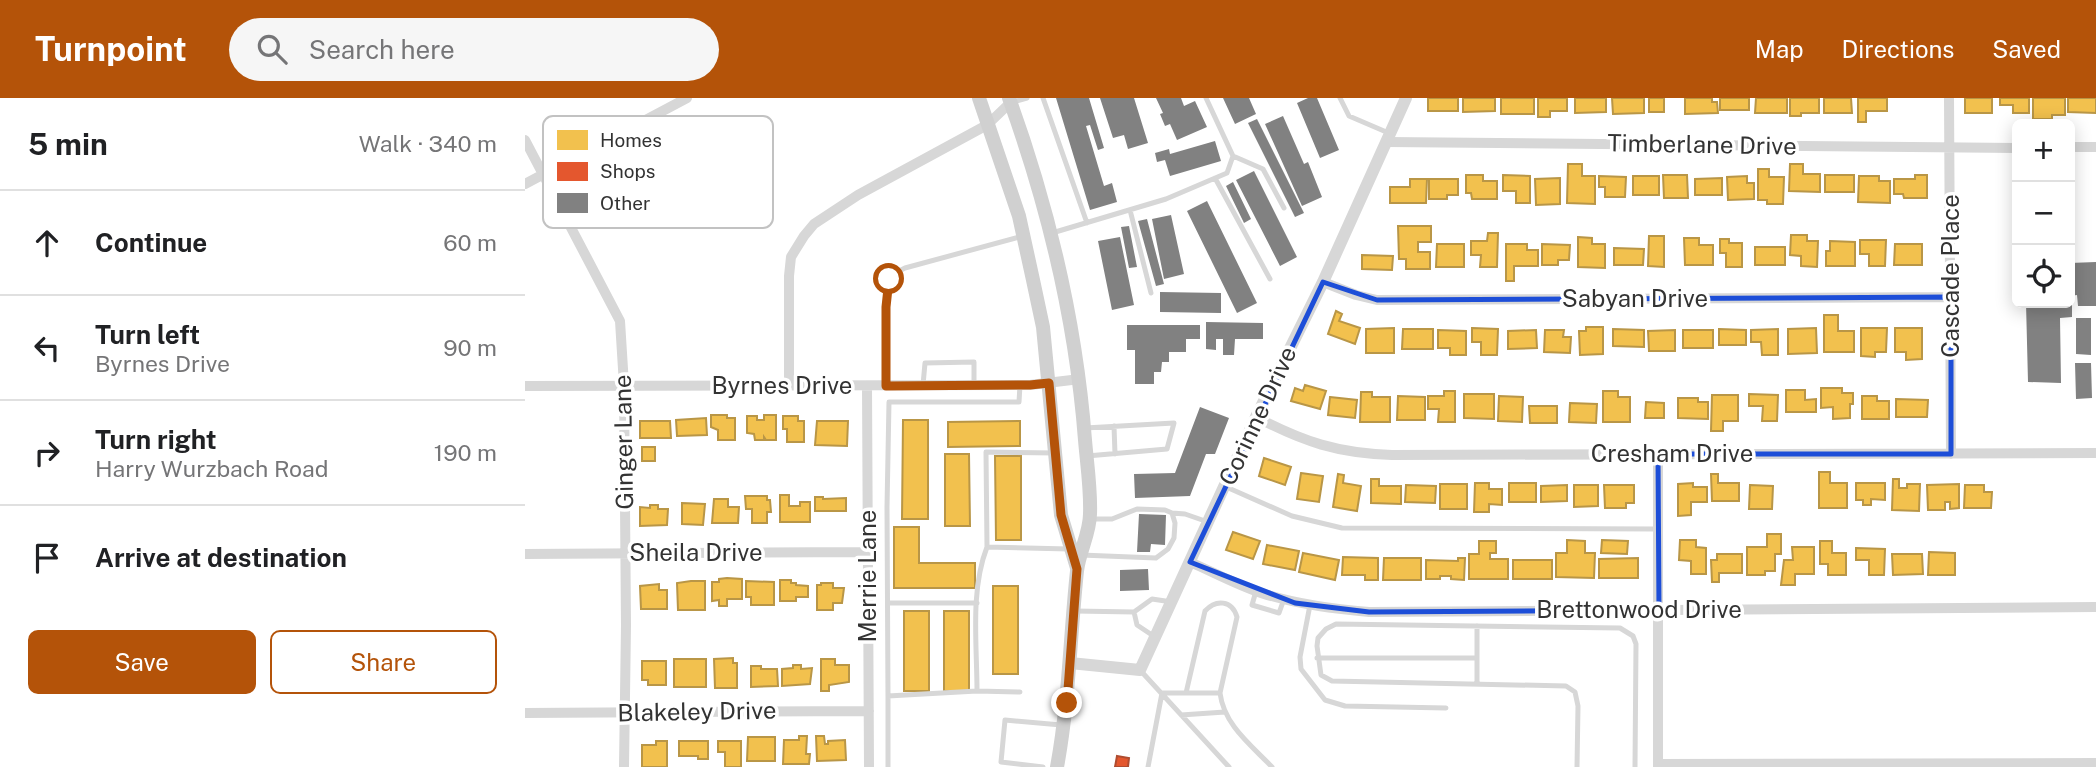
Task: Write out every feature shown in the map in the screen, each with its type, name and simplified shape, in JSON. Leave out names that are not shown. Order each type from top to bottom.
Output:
[{"type":"main road","points":[[979,98],[1019,216],[1043,327],[1061,515],[1076,558]]},
{"type":"main road","points":[[1009,100],[1052,233],[1071,321],[1080,379],[1087,456],[1090,519],[1076,558],[1075,611],[1065,725],[1057,767]]},
{"type":"street","points":[[653,116],[687,98]]},
{"type":"street","name":"Corinne Drive","points":[[1140,670],[1256,417],[1323,282],[1406,98]]},
{"type":"street","name":"Cascade Place","points":[[1949,98],[1951,454]]},
{"type":"street","points":[[789,386],[789,276],[791,257],[804,236],[814,224],[858,195],[987,125],[1009,100]]},
{"type":"street","name":"Timberlane Drive","points":[[1389,138],[2012,148]]},
{"type":"street","name":"Ginger Lane","points":[[525,140],[543,174]]},
{"type":"street","points":[[2075,147],[2096,147]]},
{"type":"street","points":[[525,184],[543,174]]},
{"type":"street","name":"Ginger Lane","points":[[571,228],[619,321],[624,385],[627,625],[624,767]]},
{"type":"street","name":"Sabyan Drive","points":[[1323,282],[1377,300],[1951,297]]},
{"type":"street","name":"Byrnes Drive","points":[[525,386],[1020,385],[1080,379]]},
{"type":"street","name":"Merrie Lane","points":[[867,386],[869,767]]},
{"type":"street","name":"Cresham Drive","points":[[1256,417],[1313,444],[1365,454],[2096,453]]},
{"type":"street","points":[[1658,454],[1658,765],[2096,763]]},
{"type":"street","name":"Sheila Drive","points":[[525,554],[868,552]]},
{"type":"street","name":"Brettonwood Drive","points":[[1190,562],[1256,591],[1284,599],[1369,612],[2096,607]]},
{"type":"street","points":[[1070,663],[1140,670]]},
{"type":"street","name":"Blakeley Drive","points":[[525,713],[869,711]]},
{"type":"lane","points":[[1009,100],[1027,98]]},
{"type":"lane","points":[[1043,98],[1087,223]]},
{"type":"lane","points":[[1206,98],[1233,156],[1263,169],[1284,208]]},
{"type":"lane","points":[[1340,98],[1349,116],[1389,138]]},
{"type":"lane","points":[[1052,233],[1166,199],[1227,173],[1233,156]]},
{"type":"lane","points":[[1215,178],[1270,279]]},
{"type":"lane","points":[[1130,210],[1151,293]]},
{"type":"lane","points":[[886,386],[887,286],[893,274],[905,268],[1023,236]]},
{"type":"lane","points":[[923,385],[925,363],[974,362],[974,385]]},
{"type":"lane","points":[[888,767],[889,402],[1019,402],[1020,385]]},
{"type":"lane","points":[[1084,428],[1174,423],[1167,449],[1087,456]]},
{"type":"lane","points":[[1114,426],[1115,454]]},
{"type":"lane","points":[[977,691],[979,567],[987,547],[986,452],[1055,453]]},
{"type":"lane","points":[[1224,486],[1292,516],[1342,528],[1658,529]]},
{"type":"lane","points":[[1090,519],[1112,519],[1137,509],[1165,510],[1208,522]]},
{"type":"lane","points":[[987,547],[1076,558],[1156,558],[1168,549],[1174,538],[1175,523],[1172,513]]},
{"type":"lane","points":[[1256,591],[1252,606],[1279,613],[1284,599]]},
{"type":"lane","points":[[1075,611],[1134,612],[1153,599],[1172,602]]},
{"type":"lane","points":[[888,603],[977,603]]},
{"type":"lane","points":[[1186,693],[1205,611],[1215,603],[1225,603],[1235,610],[1237,617],[1220,692],[1225,712],[1233,726],[1272,767]]},
{"type":"lane","points":[[1310,605],[1300,657],[1301,669],[1325,700],[1345,706],[1446,708]]},
{"type":"lane","points":[[1134,612],[1137,625],[1156,637]]},
{"type":"lane","points":[[1577,767],[1579,706],[1575,692],[1566,685],[1332,681],[1321,675],[1317,658],[1318,638],[1326,629],[1336,624],[1620,628],[1633,636],[1636,644],[1635,767]]},
{"type":"lane","points":[[1476,626],[1477,684]]},
{"type":"lane","points":[[1317,658],[1477,658]]},
{"type":"lane","points":[[1140,670],[1229,767]]},
{"type":"lane","points":[[888,696],[977,691],[1020,692]]},
{"type":"lane","points":[[1162,693],[1220,692]]},
{"type":"lane","points":[[1148,767],[1162,693]]},
{"type":"lane","points":[[1181,715],[1225,712]]},
{"type":"lane","points":[[1043,767],[1001,762],[1006,720],[1065,725]]},
{"type":"highlighted area","points":[[1323,282],[1377,300],[1951,297],[1951,454],[1658,454],[1659,610],[1369,612],[1295,603],[1190,562]]},
{"type":"building: Homes","points":[[1428,98],[1458,98],[1458,111],[1428,111]]},
{"type":"building: Homes","points":[[1463,98],[1495,98],[1495,111],[1463,112]]},
{"type":"building: Homes","points":[[1501,98],[1534,98],[1534,114],[1501,114]]},
{"type":"building: Homes","points":[[1538,98],[1567,98],[1567,111],[1550,111],[1550,117],[1538,117]]},
{"type":"building: Homes","points":[[1575,98],[1606,98],[1606,112],[1575,113]]},
{"type":"building: Homes","points":[[1612,98],[1644,98],[1644,113],[1613,114]]},
{"type":"building: Homes","points":[[1649,98],[1664,98],[1664,112],[1649,112]]},
{"type":"building: Homes","points":[[1685,98],[1712,98],[1712,102],[1717,102],[1718,113],[1685,114]]},
{"type":"building: Homes","points":[[1720,98],[1749,98],[1749,110],[1720,110]]},
{"type":"building: Homes","points":[[1756,98],[1787,98],[1787,113],[1755,113]]},
{"type":"building: Homes","points":[[1790,98],[1819,98],[1819,113],[1790,116]]},
{"type":"building: Homes","points":[[1824,98],[1851,98],[1852,113],[1824,113]]},
{"type":"building: Homes","points":[[1858,98],[1887,98],[1887,111],[1866,111],[1866,122],[1858,122]]},
{"type":"building: Homes","points":[[1965,98],[1992,98],[1992,113],[1965,113]]},
{"type":"building: Homes","points":[[2000,98],[2029,98],[2029,113],[2013,113],[2013,105],[2000,105]]},
{"type":"building: Homes","points":[[2033,98],[2065,98],[2065,115],[2052,115],[2052,119],[2033,119]]},
{"type":"building: Homes","points":[[2068,98],[2096,98],[2096,113],[2068,112]]},
{"type":"building: Homes","points":[[1568,164],[1582,164],[1582,176],[1595,176],[1595,204],[1567,203]]},
{"type":"building: Homes","points":[[1790,164],[1803,164],[1803,174],[1820,174],[1820,192],[1789,191]]},
{"type":"building: Homes","points":[[1758,169],[1769,169],[1769,177],[1784,177],[1783,204],[1767,204],[1767,200],[1758,200]]},
{"type":"building: Homes","points":[[1466,175],[1483,175],[1483,181],[1497,181],[1497,199],[1472,199],[1471,193],[1466,193]]},
{"type":"building: Homes","points":[[1503,175],[1530,176],[1530,203],[1516,203],[1516,191],[1503,191]]},
{"type":"building: Homes","points":[[1663,175],[1687,175],[1688,198],[1664,198]]},
{"type":"building: Homes","points":[[1825,175],[1854,175],[1854,192],[1825,192]]},
{"type":"building: Homes","points":[[1915,175],[1927,175],[1927,198],[1904,198],[1903,194],[1894,194],[1894,179],[1915,179]]},
{"type":"building: Homes","points":[[1599,176],[1626,177],[1625,197],[1605,197],[1605,187],[1599,187]]},
{"type":"building: Homes","points":[[1633,176],[1659,176],[1659,195],[1633,195]]},
{"type":"building: Homes","points":[[1747,176],[1747,183],[1754,183],[1754,199],[1728,200],[1727,177]]},
{"type":"building: Homes","points":[[1859,176],[1879,176],[1879,181],[1890,181],[1890,203],[1858,202]]},
{"type":"building: Homes","points":[[1560,178],[1560,204],[1536,205],[1535,179]]},
{"type":"building: Homes","points":[[1722,178],[1722,195],[1695,195],[1695,179]]},
{"type":"building: Homes","points":[[1410,179],[1427,179],[1426,203],[1390,203],[1390,187],[1410,187]]},
{"type":"building: Homes","points":[[1429,179],[1458,179],[1458,195],[1447,195],[1447,199],[1429,199]]},
{"type":"building: Homes","points":[[1398,226],[1431,226],[1431,242],[1418,242],[1418,252],[1430,252],[1430,269],[1406,269],[1406,259],[1399,259]]},
{"type":"building: Homes","points":[[1488,233],[1498,233],[1497,267],[1480,267],[1481,255],[1471,255],[1471,241],[1487,241]]},
{"type":"building: Homes","points":[[1791,235],[1807,235],[1807,241],[1818,241],[1817,267],[1801,266],[1801,256],[1790,255]]},
{"type":"building: Homes","points":[[1649,236],[1664,236],[1664,267],[1648,266]]},
{"type":"building: Homes","points":[[1578,237],[1592,238],[1592,244],[1605,244],[1605,268],[1578,267]]},
{"type":"building: Homes","points":[[1684,238],[1699,238],[1699,245],[1713,245],[1713,265],[1685,265]]},
{"type":"building: Homes","points":[[1720,239],[1729,239],[1729,243],[1742,243],[1742,267],[1726,267],[1726,253],[1720,253]]},
{"type":"building: Homes","points":[[1860,240],[1886,240],[1885,266],[1869,266],[1869,254],[1860,254]]},
{"type":"building: Homes","points":[[1830,241],[1855,242],[1855,266],[1826,266],[1826,251],[1830,251]]},
{"type":"building: Homes","points":[[1437,244],[1464,244],[1464,267],[1436,267]]},
{"type":"building: Homes","points":[[1506,244],[1527,244],[1527,250],[1538,250],[1538,266],[1514,266],[1514,281],[1506,281]]},
{"type":"building: Homes","points":[[1542,244],[1570,245],[1569,260],[1558,260],[1558,265],[1542,265]]},
{"type":"building: Homes","points":[[1895,244],[1922,244],[1922,265],[1894,265]]},
{"type":"building: Homes","points":[[1755,247],[1785,247],[1785,265],[1755,265]]},
{"type":"building: Homes","points":[[1614,248],[1644,249],[1643,265],[1614,265]]},
{"type":"building: Homes","points":[[1362,255],[1393,256],[1392,270],[1362,269]]},
{"type":"building: Homes","points":[[1336,311],[1342,314],[1339,321],[1360,328],[1355,344],[1328,334]]},
{"type":"building: Homes","points":[[1824,315],[1838,315],[1838,331],[1854,331],[1854,352],[1824,352]]},
{"type":"building: Homes","points":[[1586,327],[1603,327],[1603,354],[1580,355],[1579,331],[1586,331]]},
{"type":"building: Homes","points":[[1394,328],[1394,353],[1366,353],[1366,329]]},
{"type":"building: Homes","points":[[1472,328],[1498,329],[1497,355],[1481,355],[1481,342],[1472,342]]},
{"type":"building: Homes","points":[[1816,328],[1817,353],[1788,354],[1788,329]]},
{"type":"building: Homes","points":[[1861,328],[1887,328],[1886,352],[1875,352],[1875,357],[1861,356]]},
{"type":"building: Homes","points":[[1895,328],[1922,328],[1922,359],[1906,360],[1906,352],[1895,352]]},
{"type":"building: Homes","points":[[1403,329],[1433,329],[1433,349],[1402,349]]},
{"type":"building: Homes","points":[[1613,329],[1644,330],[1644,347],[1613,346]]},
{"type":"building: Homes","points":[[1719,329],[1746,330],[1746,345],[1719,345]]},
{"type":"building: Homes","points":[[1778,329],[1778,355],[1762,355],[1761,342],[1751,342],[1751,330]]},
{"type":"building: Homes","points":[[1438,330],[1466,331],[1466,355],[1450,355],[1450,348],[1438,348]]},
{"type":"building: Homes","points":[[1536,330],[1537,348],[1508,349],[1508,331]]},
{"type":"building: Homes","points":[[1545,330],[1564,330],[1563,337],[1571,337],[1570,353],[1544,352]]},
{"type":"building: Homes","points":[[1675,330],[1675,351],[1649,351],[1648,331]]},
{"type":"building: Homes","points":[[1683,330],[1713,330],[1713,348],[1683,348]]},
{"type":"building: Homes","points":[[1305,385],[1326,391],[1320,409],[1291,401],[1295,388],[1303,391]]},
{"type":"building: Homes","points":[[1821,388],[1842,388],[1842,393],[1853,393],[1850,418],[1833,419],[1833,407],[1821,408]]},
{"type":"building: Homes","points":[[1786,390],[1805,390],[1805,400],[1816,399],[1816,412],[1786,412]]},
{"type":"building: Homes","points":[[1444,391],[1455,391],[1455,422],[1438,422],[1439,409],[1428,409],[1428,396],[1444,396]]},
{"type":"building: Homes","points":[[1603,391],[1618,391],[1618,397],[1630,397],[1630,422],[1603,422]]},
{"type":"building: Homes","points":[[1361,392],[1372,392],[1372,397],[1390,397],[1390,422],[1360,422]]},
{"type":"building: Homes","points":[[1464,394],[1494,394],[1494,419],[1464,418]]},
{"type":"building: Homes","points":[[1749,394],[1778,395],[1777,421],[1762,421],[1763,406],[1749,406]]},
{"type":"building: Homes","points":[[1712,395],[1738,395],[1738,421],[1723,421],[1723,431],[1711,431]]},
{"type":"building: Homes","points":[[1398,396],[1425,397],[1425,420],[1397,420]]},
{"type":"building: Homes","points":[[1499,396],[1523,397],[1522,422],[1498,421]]},
{"type":"building: Homes","points":[[1862,396],[1877,396],[1877,401],[1889,401],[1889,419],[1862,419]]},
{"type":"building: Homes","points":[[1330,397],[1357,400],[1355,418],[1328,415]]},
{"type":"building: Homes","points":[[1678,398],[1698,398],[1698,402],[1708,402],[1708,419],[1678,418]]},
{"type":"building: Homes","points":[[1896,399],[1928,400],[1927,417],[1896,417]]},
{"type":"building: Homes","points":[[1646,402],[1664,403],[1664,418],[1645,418]]},
{"type":"building: Homes","points":[[1570,403],[1597,404],[1596,423],[1569,422]]},
{"type":"building: Homes","points":[[1529,406],[1557,406],[1557,423],[1530,423]]},
{"type":"building: Homes","points":[[711,415],[735,418],[735,440],[718,440],[718,430],[711,427]]},
{"type":"building: Homes","points":[[764,415],[776,415],[776,440],[766,440],[764,437],[764,440],[755,440],[754,434],[747,433],[747,416],[757,416],[757,420],[764,420]]},
{"type":"building: Homes","points":[[783,416],[798,416],[798,421],[804,421],[804,442],[787,442]]},
{"type":"building: Homes","points":[[706,418],[707,435],[677,436],[676,420]]},
{"type":"building: Homes","points":[[903,420],[928,420],[928,519],[902,519]]},
{"type":"building: Homes","points":[[640,421],[670,421],[671,438],[640,438]]},
{"type":"building: Homes","points":[[817,421],[848,421],[847,446],[815,445]]},
{"type":"building: Homes","points":[[1020,421],[1020,446],[948,447],[948,422]]},
{"type":"building: Homes","points":[[642,447],[655,447],[655,461],[642,461]]},
{"type":"building: Homes","points":[[945,454],[969,454],[970,526],[945,526]]},
{"type":"building: Homes","points":[[995,456],[1021,456],[1021,540],[996,540]]},
{"type":"building: Homes","points":[[1264,458],[1291,467],[1285,485],[1259,476]]},
{"type":"building: Homes","points":[[1819,472],[1830,472],[1830,483],[1847,483],[1847,508],[1819,508]]},
{"type":"building: Homes","points":[[1301,473],[1323,476],[1319,502],[1297,499]]},
{"type":"building: Homes","points":[[1338,474],[1344,475],[1343,483],[1361,486],[1357,511],[1333,507]]},
{"type":"building: Homes","points":[[1711,474],[1718,474],[1718,483],[1739,483],[1739,501],[1712,501]]},
{"type":"building: Homes","points":[[1371,479],[1379,479],[1379,486],[1401,486],[1401,504],[1371,503]]},
{"type":"building: Homes","points":[[1893,479],[1899,479],[1899,488],[1907,488],[1907,484],[1920,484],[1919,511],[1892,510]]},
{"type":"building: Homes","points":[[1475,483],[1489,483],[1489,489],[1502,489],[1502,505],[1489,504],[1489,512],[1474,512]]},
{"type":"building: Homes","points":[[1509,483],[1536,483],[1536,502],[1509,502]]},
{"type":"building: Homes","points":[[1693,483],[1693,487],[1707,487],[1707,502],[1691,502],[1691,515],[1678,516],[1678,484]]},
{"type":"building: Homes","points":[[1856,483],[1885,483],[1885,500],[1871,499],[1871,505],[1863,505],[1863,500],[1856,500]]},
{"type":"building: Homes","points":[[1440,484],[1467,484],[1467,509],[1440,509]]},
{"type":"building: Homes","points":[[1959,484],[1959,508],[1950,509],[1950,502],[1945,502],[1945,510],[1928,510],[1927,485]]},
{"type":"building: Homes","points":[[1406,485],[1436,486],[1435,503],[1405,502]]},
{"type":"building: Homes","points":[[1567,485],[1567,501],[1541,502],[1541,486]]},
{"type":"building: Homes","points":[[1574,485],[1598,485],[1598,506],[1574,507]]},
{"type":"building: Homes","points":[[1604,485],[1634,485],[1634,503],[1626,503],[1626,508],[1605,508]]},
{"type":"building: Homes","points":[[1750,485],[1773,486],[1772,509],[1749,509]]},
{"type":"building: Homes","points":[[1965,485],[1984,485],[1984,492],[1992,492],[1991,508],[1964,508]]},
{"type":"building: Homes","points":[[780,495],[789,495],[789,506],[810,502],[810,522],[780,522]]},
{"type":"building: Homes","points":[[745,496],[767,496],[771,512],[767,512],[767,523],[752,523],[752,509],[746,509]]},
{"type":"building: Homes","points":[[815,497],[846,498],[846,511],[815,511]]},
{"type":"building: Homes","points":[[714,499],[728,499],[728,507],[739,507],[738,523],[712,523]]},
{"type":"building: Homes","points":[[682,503],[705,504],[703,525],[682,524]]},
{"type":"building: Homes","points":[[650,505],[658,505],[658,509],[668,509],[667,525],[640,526],[640,507],[650,508]]},
{"type":"building: Homes","points":[[894,527],[919,527],[919,563],[975,563],[975,588],[894,588]]},
{"type":"building: Homes","points":[[1233,532],[1260,541],[1253,559],[1226,550]]},
{"type":"building: Homes","points":[[1767,534],[1781,534],[1781,554],[1775,554],[1775,571],[1765,571],[1765,575],[1747,575],[1747,547],[1767,547]]},
{"type":"building: Homes","points":[[1567,540],[1585,541],[1585,553],[1595,553],[1594,578],[1556,577],[1556,553],[1567,553]]},
{"type":"building: Homes","points":[[1602,540],[1628,541],[1627,554],[1601,553]]},
{"type":"building: Homes","points":[[1680,540],[1696,540],[1696,547],[1706,548],[1706,574],[1691,574],[1691,561],[1679,560]]},
{"type":"building: Homes","points":[[1479,541],[1496,541],[1496,553],[1490,553],[1490,559],[1508,559],[1508,579],[1469,579],[1469,554],[1479,554]]},
{"type":"building: Homes","points":[[1820,541],[1832,541],[1832,553],[1846,553],[1846,575],[1828,575],[1828,564],[1820,564]]},
{"type":"building: Homes","points":[[1267,545],[1299,551],[1295,570],[1263,564]]},
{"type":"building: Homes","points":[[1792,547],[1814,547],[1814,574],[1795,574],[1795,585],[1781,585],[1784,560],[1793,560]]},
{"type":"building: Homes","points":[[1856,548],[1885,549],[1884,575],[1869,575],[1869,560],[1856,560]]},
{"type":"building: Homes","points":[[1929,552],[1955,553],[1955,575],[1928,575]]},
{"type":"building: Homes","points":[[1303,553],[1339,560],[1335,580],[1299,572]]},
{"type":"building: Homes","points":[[1717,554],[1742,554],[1742,573],[1719,573],[1719,582],[1712,582],[1711,560],[1717,560]]},
{"type":"building: Homes","points":[[1892,554],[1922,554],[1923,574],[1893,575]]},
{"type":"building: Homes","points":[[1343,557],[1378,558],[1378,580],[1365,580],[1365,575],[1342,575]]},
{"type":"building: Homes","points":[[1384,558],[1421,558],[1421,580],[1383,580]]},
{"type":"building: Homes","points":[[1458,558],[1465,558],[1464,580],[1451,579],[1451,576],[1426,579],[1426,560],[1458,561]]},
{"type":"building: Homes","points":[[1638,558],[1638,578],[1599,578],[1599,559]]},
{"type":"building: Homes","points":[[1513,560],[1552,560],[1552,579],[1513,579]]},
{"type":"building: Homes","points":[[727,578],[742,579],[742,599],[727,599],[727,606],[719,606],[719,600],[712,601],[712,582]]},
{"type":"building: Homes","points":[[780,580],[791,580],[791,583],[796,585],[808,586],[808,597],[796,597],[796,601],[780,601]]},
{"type":"building: Homes","points":[[705,581],[705,610],[678,610],[677,583]]},
{"type":"building: Homes","points":[[746,581],[774,582],[774,605],[751,605],[751,597],[746,597]]},
{"type":"building: Homes","points":[[833,583],[833,588],[844,588],[842,603],[833,603],[833,610],[817,610],[817,585]]},
{"type":"building: Homes","points":[[659,584],[659,590],[667,590],[667,609],[641,609],[640,586]]},
{"type":"building: Homes","points":[[993,586],[1018,586],[1018,674],[993,674]]},
{"type":"building: Homes","points":[[904,611],[929,611],[929,691],[904,691]]},
{"type":"building: Homes","points":[[944,611],[969,611],[969,691],[944,691]]},
{"type":"building: Homes","points":[[733,658],[733,663],[737,663],[737,688],[715,688],[714,659]]},
{"type":"building: Homes","points":[[674,659],[706,659],[706,687],[674,687]]},
{"type":"building: Homes","points":[[821,659],[835,659],[835,665],[849,665],[849,682],[829,685],[829,691],[821,691]]},
{"type":"building: Homes","points":[[642,661],[666,661],[666,685],[648,685],[648,680],[642,680]]},
{"type":"building: Homes","points":[[793,665],[801,665],[801,669],[812,668],[810,684],[782,686],[782,669],[793,668]]},
{"type":"building: Homes","points":[[751,666],[777,669],[778,686],[751,687]]},
{"type":"building: Homes","points":[[799,736],[807,736],[806,754],[810,754],[809,764],[783,764],[784,740],[799,740]]},
{"type":"building: Homes","points":[[816,736],[824,736],[825,744],[828,744],[828,741],[845,740],[846,760],[817,761]]},
{"type":"building: Homes","points":[[748,737],[775,737],[775,761],[747,761]]},
{"type":"building: Homes","points":[[656,741],[667,741],[667,767],[642,767],[642,745],[656,745]]},
{"type":"building: Homes","points":[[679,741],[708,741],[708,759],[679,756]]},
{"type":"building: Homes","points":[[718,741],[741,741],[741,767],[725,767],[725,752],[718,752]]},
{"type":"building: Shops","points":[[1117,756],[1129,758],[1128,767],[1115,767]]},
{"type":"building: Other","points":[[1056,98],[1089,98],[1104,148],[1098,150],[1090,125],[1086,126],[1104,186],[1112,183],[1117,202],[1090,210]]},
{"type":"building: Other","points":[[1100,98],[1134,98],[1148,143],[1128,149],[1124,135],[1113,138]]},
{"type":"building: Other","points":[[1156,98],[1181,98],[1184,106],[1195,101],[1207,127],[1177,140],[1170,124],[1165,126]]},
{"type":"building: Other","points":[[1223,98],[1249,98],[1256,114],[1235,124]]},
{"type":"building: Other","points":[[1308,98],[1317,98],[1339,150],[1320,158],[1297,103]]},
{"type":"building: Other","points":[[1283,116],[1304,164],[1308,162],[1322,197],[1302,206],[1265,124]]},
{"type":"building: Other","points":[[1257,119],[1304,213],[1295,217],[1248,123]]},
{"type":"building: Other","points":[[1215,141],[1221,161],[1170,176],[1165,160],[1157,162],[1155,153],[1169,149],[1170,154]]},
{"type":"building: Other","points":[[1254,171],[1297,257],[1280,266],[1236,180]]},
{"type":"building: Other","points":[[1233,182],[1251,219],[1244,223],[1226,186]]},
{"type":"building: Other","points":[[1207,201],[1257,303],[1237,313],[1187,211]]},
{"type":"building: Other","points":[[1171,215],[1184,274],[1164,279],[1152,219]]},
{"type":"building: Other","points":[[1147,219],[1164,284],[1156,286],[1138,221]]},
{"type":"building: Other","points":[[1129,226],[1137,267],[1129,268],[1121,227]]},
{"type":"building: Other","points":[[1120,237],[1134,305],[1112,310],[1098,241]]},
{"type":"building: Other","points":[[2096,262],[2096,306],[2078,306],[2075,295],[2075,263]]},
{"type":"building: Other","points":[[1160,292],[1221,293],[1221,313],[1160,312]]},
{"type":"building: Other","points":[[2026,308],[2072,308],[2072,317],[2060,318],[2061,383],[2028,382]]},
{"type":"building: Other","points":[[2076,318],[2091,318],[2091,355],[2076,354]]},
{"type":"building: Other","points":[[1206,322],[1263,323],[1263,339],[1235,339],[1234,355],[1223,355],[1223,339],[1216,339],[1216,350],[1206,349]]},
{"type":"building: Other","points":[[1127,325],[1200,325],[1200,339],[1186,339],[1186,352],[1169,352],[1169,362],[1162,362],[1161,372],[1154,372],[1154,384],[1135,384],[1135,350],[1127,350]]},
{"type":"building: Other","points":[[2075,363],[2091,363],[2092,398],[2076,399]]},
{"type":"building: Other","points":[[1200,407],[1229,418],[1215,454],[1206,454],[1190,496],[1135,498],[1134,474],[1175,473]]},
{"type":"building: Other","points":[[1139,514],[1166,515],[1165,545],[1151,544],[1150,552],[1137,552]]},
{"type":"building: Other","points":[[1148,569],[1149,590],[1120,591],[1120,570]]},
{"type":"route","points":[[889,279],[886,307],[886,386],[1049,383],[1061,515],[1077,569],[1067,703]]}]
